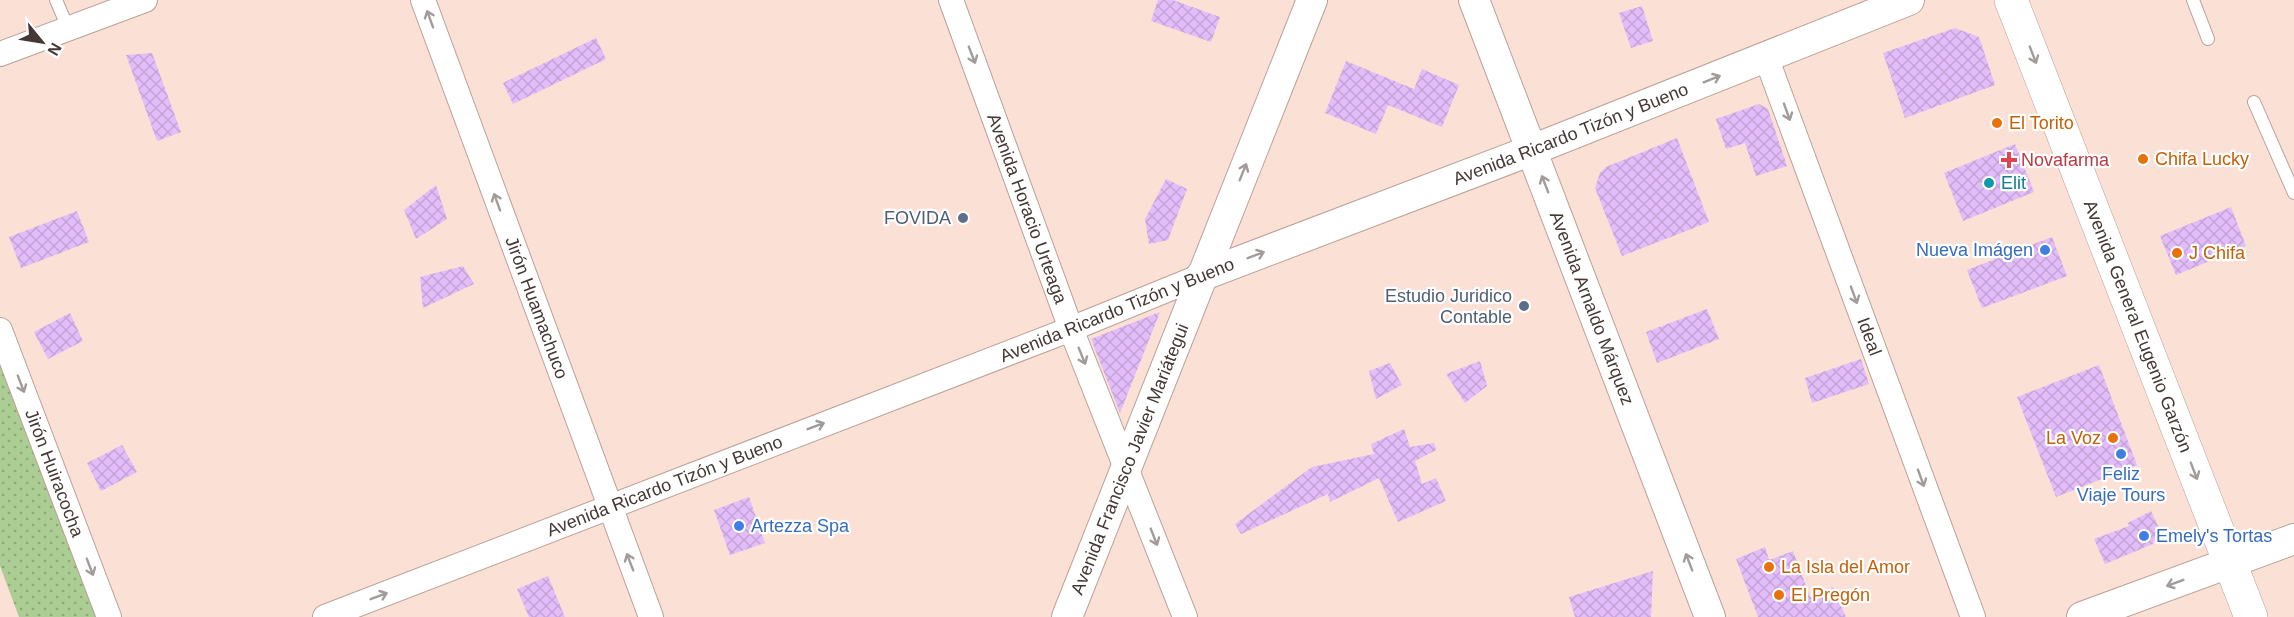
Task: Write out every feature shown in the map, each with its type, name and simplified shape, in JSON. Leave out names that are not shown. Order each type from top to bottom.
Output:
[{"type":"main road","name":"Avenida General Eugenio Garzón","points":[[2012,0],[2251,617]]},
{"type":"street","points":[[0,54],[145,0]]},
{"type":"street","name":"Jirón Huamachuco","points":[[423,0],[651,617]]},
{"type":"street","name":"Avenida Horacio Urteaga","points":[[951,0],[1071,329],[1185,617]]},
{"type":"street","name":"Avenida Francisco Javier Mariátegui","points":[[1067,617],[1312,0]]},
{"type":"street","name":"Avenida Arnaldo Márquez","points":[[1474,0],[1710,617]]},
{"type":"street","name":"Avenida Ricardo Tizón y Bueno","points":[[325,617],[1071,329],[1201,276],[1532,150],[1909,0]]},
{"type":"street","name":"Ideal","points":[[1766,57],[1972,617]]},
{"type":"street","name":"Jirón Huiracocha","points":[[0,330],[109,617]]},
{"type":"street","points":[[2082,617],[2294,539]]},
{"type":"lane","points":[[57,0],[68,28]]},
{"type":"lane","points":[[2193,0],[2208,39]]},
{"type":"lane","points":[[2254,102],[2294,193]]},
{"type":"green space","points":[[0,352],[100,617],[19,617],[0,566]]},
{"type":"building","points":[[1158,0],[1173,0],[1220,17],[1211,42],[1151,21]]},
{"type":"building","points":[[1642,6],[1653,41],[1631,48],[1619,13]]},
{"type":"building","points":[[1955,28],[1979,37],[1995,85],[1905,118],[1883,53]]},
{"type":"building","points":[[596,38],[606,59],[513,104],[503,83]]},
{"type":"building","points":[[152,53],[181,132],[157,141],[126,55]]},
{"type":"building","points":[[1346,61],[1414,89],[1422,69],[1459,85],[1442,127],[1388,105],[1376,134],[1325,113]]},
{"type":"building","points":[[1759,104],[1768,109],[1787,166],[1756,176],[1745,143],[1726,149],[1716,119]]},
{"type":"building","points":[[1677,138],[1709,222],[1622,256],[1595,188],[1600,173],[1606,167]]},
{"type":"building","name":"Elit","points":[[2015,144],[2034,192],[1963,221],[1944,173]]},
{"type":"building","points":[[1166,179],[1187,189],[1168,240],[1149,244],[1145,219]]},
{"type":"building","points":[[436,185],[447,219],[416,239],[404,210]]},
{"type":"building","points":[[2231,207],[2246,246],[2176,275],[2160,236]]},
{"type":"building","points":[[77,211],[89,242],[21,268],[9,237]]},
{"type":"building","points":[[2052,237],[2067,276],[1982,308],[1967,270]]},
{"type":"building","points":[[463,266],[474,284],[423,308],[420,277]]},
{"type":"building","points":[[1707,309],[1719,339],[1657,363],[1646,332]]},
{"type":"building","points":[[1160,312],[1120,413],[1091,339]]},
{"type":"building","points":[[70,313],[83,341],[48,359],[34,332]]},
{"type":"building","points":[[1861,359],[1869,384],[1812,403],[1805,378]]},
{"type":"building","points":[[1480,361],[1487,386],[1465,403],[1446,374]]},
{"type":"building","points":[[1390,363],[1402,385],[1376,399],[1369,371]]},
{"type":"building","points":[[2099,365],[2137,465],[2056,497],[2017,397]]},
{"type":"building","points":[[1404,429],[1410,447],[1434,443],[1436,450],[1415,461],[1422,484],[1436,478],[1446,501],[1398,522],[1379,478],[1330,502],[1328,494],[1241,534],[1235,524],[1312,467],[1374,454],[1371,444]]},
{"type":"building","points":[[122,445],[137,472],[101,491],[87,463]]},
{"type":"building","name":"Artezza Spa","points":[[749,497],[765,543],[730,555],[714,510]]},
{"type":"building","points":[[2151,511],[2159,528],[2153,544],[2105,564],[2094,539],[2129,526],[2128,523]]},
{"type":"building","points":[[1765,547],[1769,560],[1793,551],[1810,597],[1833,587],[1846,617],[1758,617],[1736,559]]},
{"type":"building","points":[[1653,571],[1651,617],[1575,617],[1569,597]]},
{"type":"building","points":[[548,576],[565,617],[529,617],[517,589]]},
{"type":"place","name":"El Torito","points":[[1997,123]]},
{"type":"place","name":"Chifa Lucky","points":[[2143,159]]},
{"type":"place","name":"Novafarma","points":[[2009,160]]},
{"type":"place","name":"Elit","points":[[1989,183]]},
{"type":"place","name":"FOVIDA","points":[[963,218]]},
{"type":"place","name":"Nueva Imágen","points":[[2045,250]]},
{"type":"place","name":"J Chifa","points":[[2177,253]]},
{"type":"place","name":"Estudio Juridico Contable","points":[[1524,306]]},
{"type":"place","name":"La Voz","points":[[2113,438]]},
{"type":"place","name":"Feliz Viaje Tours","points":[[2121,454]]},
{"type":"place","name":"Artezza Spa","points":[[739,526]]},
{"type":"place","name":"Emely's Tortas","points":[[2144,536]]},
{"type":"place","name":"La Isla del Amor","points":[[1769,567]]},
{"type":"place","name":"El Pregón","points":[[1779,595]]}]
